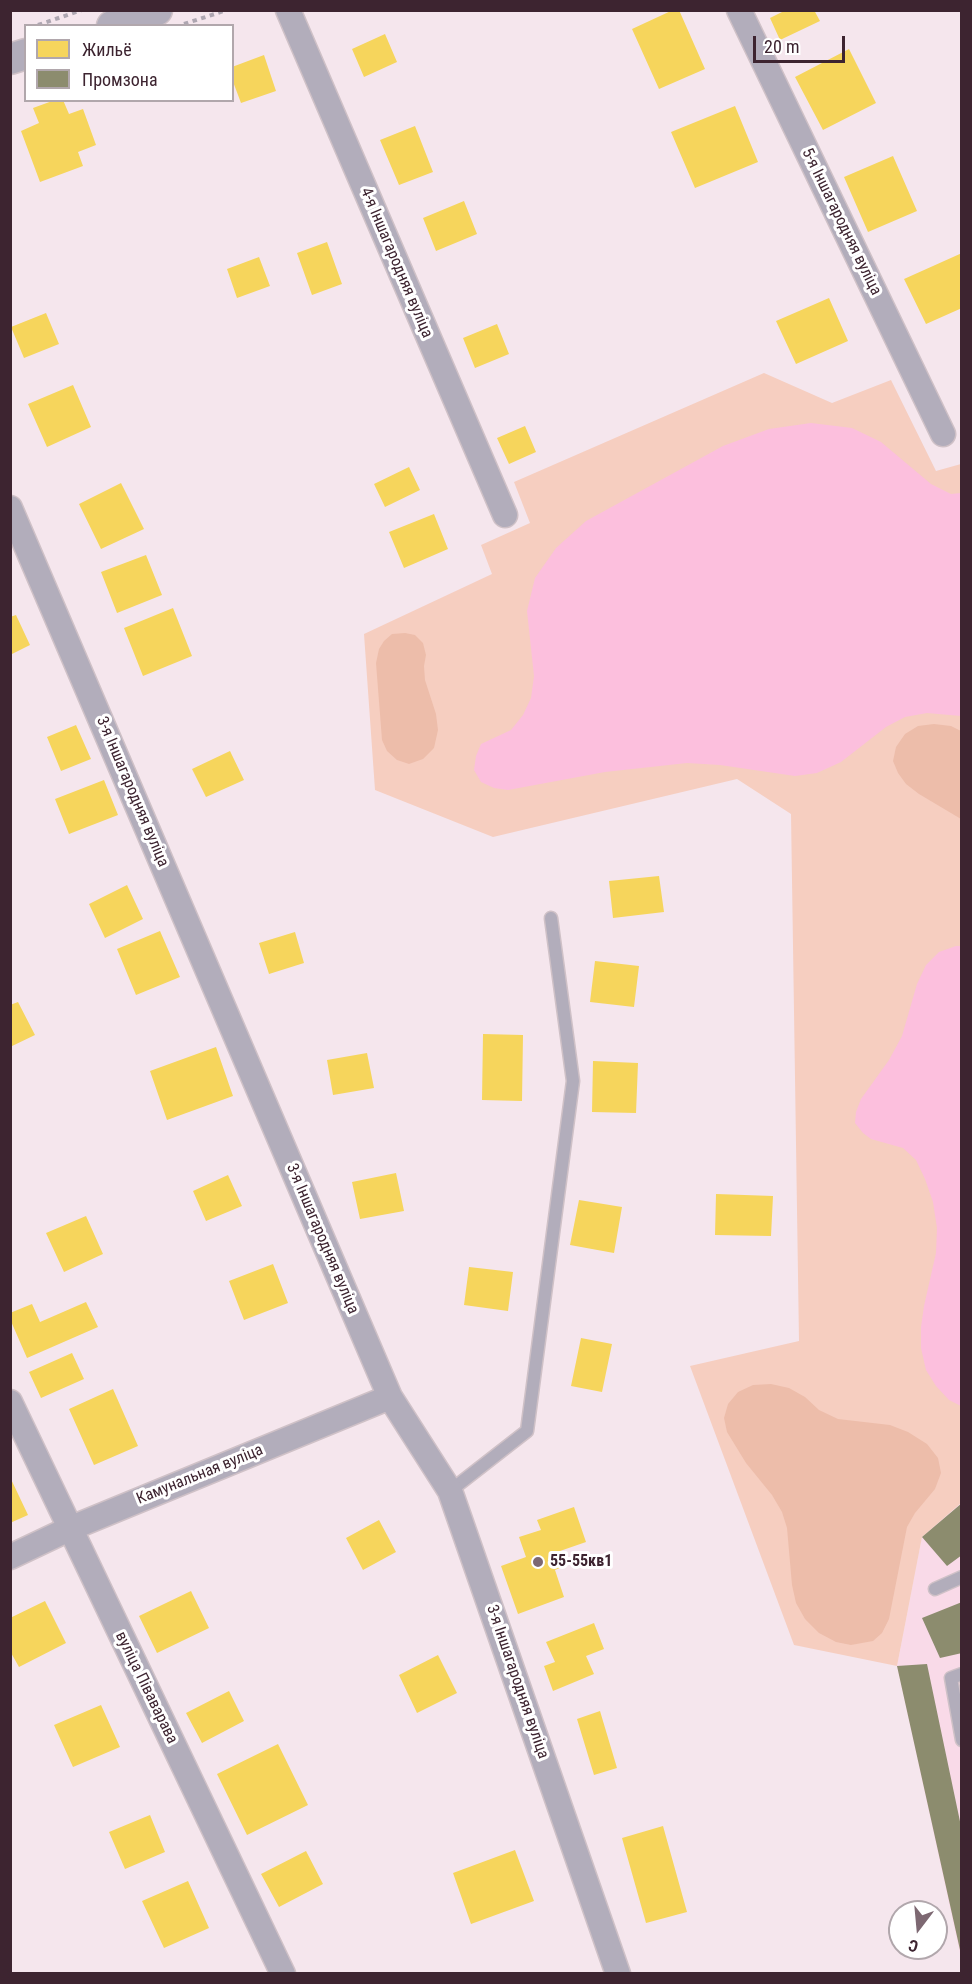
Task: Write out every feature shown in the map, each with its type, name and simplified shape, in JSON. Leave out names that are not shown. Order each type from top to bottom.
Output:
[{"type":"street","points":[[118,24],[157,10]]},
{"type":"street","name":"4-я Іншагародняя вуліца","points":[[288,10],[505,515]]},
{"type":"street","name":"5-я Іншагародняя вуліца","points":[[739,10],[943,434]]},
{"type":"street","name":"3-я Іншагародняя вуліца","points":[[10,508],[390,1397],[450,1491],[618,1974]]},
{"type":"street","name":"Камунальная вуліца","points":[[10,1557],[69,1529],[390,1397]]},
{"type":"street","name":"вуліца Піваварава","points":[[10,1402],[283,1974]]},
{"type":"lane","points":[[450,1491],[527,1431],[573,1081],[551,918]]},
{"type":"lane","points":[[935,1589],[962,1577]]},
{"type":"lane","points":[[962,1674],[951,1678],[962,1740]]},
{"type":"path","points":[[43,24],[82,10]]},
{"type":"path","points":[[187,24],[227,10]]},
{"type":"shaded area","points":[[764,373],[832,403],[891,380],[936,471],[961,464],[961,1503],[922,1537],[897,1666],[794,1645],[690,1366],[799,1341],[791,814],[737,779],[493,837],[375,790],[364,634],[492,574],[481,545],[530,523],[514,482]]},
{"type":"shaded area","points":[[811,423],[852,428],[881,442],[931,484],[951,494],[961,493],[961,716],[927,713],[905,717],[886,727],[841,762],[817,773],[795,776],[720,765],[687,763],[605,772],[508,790],[494,788],[481,782],[474,770],[481,744],[511,730],[523,715],[531,698],[534,676],[527,611],[535,578],[556,548],[586,521],[723,446],[769,429]]},
{"type":"shaded area","points":[[392,634],[415,635],[423,643],[426,655],[425,680],[436,714],[438,730],[434,748],[423,759],[409,764],[397,760],[387,751],[382,740],[376,663],[379,649],[384,641]]},
{"type":"shaded area","points":[[934,724],[951,726],[961,731],[961,819],[906,784],[893,761],[896,747],[905,734],[918,726]]},
{"type":"shaded area","points":[[962,946],[961,1406],[949,1400],[936,1386],[926,1370],[921,1348],[921,1327],[936,1253],[937,1228],[933,1202],[925,1179],[916,1160],[903,1148],[871,1139],[855,1123],[861,1099],[889,1060],[902,1036],[917,984],[926,965],[939,952]]},
{"type":"shaded area","points":[[771,1384],[789,1388],[805,1397],[819,1410],[838,1419],[890,1425],[908,1432],[927,1444],[938,1458],[941,1473],[935,1489],[915,1513],[907,1527],[889,1619],[882,1633],[873,1641],[851,1645],[836,1642],[819,1633],[805,1619],[796,1603],[792,1585],[787,1528],[782,1512],[772,1495],[746,1463],[727,1432],[724,1418],[728,1404],[738,1392],[753,1385]]},
{"type":"shaded area","points":[[961,1503],[961,1958],[897,1666],[922,1537]]},
{"type":"building: Жильё","points":[[673,10],[679,10],[705,69],[659,89],[632,29]]},
{"type":"building: Жильё","points":[[786,10],[814,10],[820,21],[780,40],[770,18]]},
{"type":"building: Жильё","points":[[385,34],[397,62],[364,77],[352,49]]},
{"type":"building: Жильё","points":[[849,49],[876,103],[823,130],[795,77]]},
{"type":"building: Жильё","points":[[264,55],[276,91],[241,103],[234,84],[234,66]]},
{"type":"building: Жильё","points":[[50,102],[64,102],[69,114],[83,109],[96,145],[78,152],[83,166],[40,182],[21,131],[39,123],[33,108]]},
{"type":"building: Жильё","points":[[735,106],[758,162],[695,188],[671,132]]},
{"type":"building: Жильё","points":[[415,126],[433,172],[399,185],[380,140]]},
{"type":"building: Жильё","points":[[893,156],[917,211],[868,232],[844,177]]},
{"type":"building: Жильё","points":[[464,201],[477,234],[436,251],[423,218]]},
{"type":"building: Жильё","points":[[327,242],[342,284],[312,295],[297,253]]},
{"type":"building: Жильё","points":[[962,253],[962,308],[926,324],[904,279]]},
{"type":"building: Жильё","points":[[259,257],[270,286],[237,298],[227,269]]},
{"type":"building: Жильё","points":[[829,298],[848,341],[796,364],[776,321]]},
{"type":"building: Жильё","points":[[46,313],[59,344],[24,358],[11,327]]},
{"type":"building: Жильё","points":[[497,324],[509,354],[475,368],[463,338]]},
{"type":"building: Жильё","points":[[73,385],[91,427],[47,447],[28,404]]},
{"type":"building: Жильё","points":[[525,426],[536,452],[509,464],[497,438]]},
{"type":"building: Жильё","points":[[409,467],[420,490],[385,507],[374,484]]},
{"type":"building: Жильё","points":[[121,483],[144,529],[101,549],[79,504]]},
{"type":"building: Жильё","points":[[434,514],[448,549],[404,568],[389,532]]},
{"type":"building: Жильё","points":[[146,555],[162,595],[117,613],[101,572]]},
{"type":"building: Жильё","points":[[173,608],[192,656],[143,676],[124,628]]},
{"type":"building: Жильё","points":[[16,615],[30,645],[10,655],[10,617]]},
{"type":"building: Жильё","points":[[76,725],[91,759],[61,771],[47,737]]},
{"type":"building: Жильё","points":[[230,751],[244,780],[206,797],[192,769]]},
{"type":"building: Жильё","points":[[104,780],[118,815],[69,834],[55,799]]},
{"type":"building: Жильё","points":[[659,876],[664,912],[613,918],[609,881]]},
{"type":"building: Жильё","points":[[127,885],[143,919],[105,938],[89,904]]},
{"type":"building: Жильё","points":[[160,931],[180,977],[136,995],[117,949]]},
{"type":"building: Жильё","points":[[295,932],[304,963],[269,974],[259,943]]},
{"type":"building: Жильё","points":[[595,961],[639,966],[634,1007],[590,1002]]},
{"type":"building: Жильё","points":[[18,1002],[35,1035],[10,1047],[10,1005]]},
{"type":"building: Жильё","points":[[483,1034],[523,1035],[522,1101],[482,1100]]},
{"type":"building: Жильё","points":[[216,1047],[233,1096],[167,1120],[150,1071]]},
{"type":"building: Жильё","points":[[367,1053],[374,1088],[333,1095],[327,1060]]},
{"type":"building: Жильё","points":[[593,1061],[638,1063],[636,1113],[592,1112]]},
{"type":"building: Жильё","points":[[396,1173],[404,1211],[360,1219],[352,1182]]},
{"type":"building: Жильё","points":[[228,1175],[242,1206],[206,1221],[193,1191]]},
{"type":"building: Жильё","points":[[716,1194],[773,1196],[771,1236],[715,1235]]},
{"type":"building: Жильё","points":[[579,1200],[622,1207],[614,1253],[570,1245]]},
{"type":"building: Жильё","points":[[86,1216],[103,1254],[64,1272],[46,1233]]},
{"type":"building: Жильё","points":[[273,1264],[288,1303],[244,1320],[229,1281]]},
{"type":"building: Жильё","points":[[469,1267],[513,1272],[508,1311],[464,1305]]},
{"type":"building: Жильё","points":[[86,1302],[98,1327],[27,1358],[10,1319],[10,1313],[32,1304],[40,1322]]},
{"type":"building: Жильё","points":[[581,1338],[612,1344],[602,1392],[571,1386]]},
{"type":"building: Жильё","points":[[72,1353],[84,1379],[41,1398],[29,1372]]},
{"type":"building: Жильё","points":[[113,1389],[138,1446],[94,1465],[69,1409]]},
{"type":"building: Жильё","points":[[10,1477],[28,1515],[10,1523]]},
{"type":"building: Жильё","name":"55-55кв1","points":[[574,1507],[586,1542],[560,1551],[565,1566],[555,1570],[564,1597],[518,1614],[501,1566],[526,1557],[519,1537],[541,1530],[537,1520]]},
{"type":"building: Жильё","points":[[379,1520],[396,1552],[363,1570],[346,1538]]},
{"type":"building: Жильё","points":[[191,1591],[209,1628],[157,1653],[139,1616]]},
{"type":"building: Жильё","points":[[45,1601],[66,1643],[19,1667],[10,1651],[10,1618]]},
{"type":"building: Жильё","points":[[594,1623],[604,1649],[586,1656],[594,1674],[553,1691],[544,1666],[555,1662],[546,1642]]},
{"type":"building: Жильё","points":[[438,1655],[457,1693],[417,1713],[399,1675]]},
{"type":"building: Жильё","points":[[229,1691],[244,1721],[202,1743],[186,1713]]},
{"type":"building: Жильё","points":[[101,1705],[120,1747],[73,1767],[54,1725]]},
{"type":"building: Жильё","points":[[600,1711],[617,1768],[594,1775],[577,1719]]},
{"type":"building: Жильё","points":[[278,1744],[308,1805],[247,1835],[217,1774]]},
{"type":"building: Жильё","points":[[150,1815],[165,1852],[125,1869],[109,1832]]},
{"type":"building: Жильё","points":[[663,1826],[687,1912],[646,1923],[622,1838]]},
{"type":"building: Жильё","points":[[515,1850],[534,1901],[471,1924],[453,1873]]},
{"type":"building: Жильё","points":[[306,1851],[323,1884],[279,1907],[261,1874]]},
{"type":"building: Жильё","points":[[188,1881],[209,1928],[164,1948],[142,1901]]},
{"type":"building: Промзона","points":[[962,1503],[962,1555],[947,1566],[922,1537]]},
{"type":"building: Промзона","points":[[962,1602],[962,1653],[940,1658],[922,1618]]},
{"type":"building: Промзона","points":[[927,1664],[962,1831],[962,1959],[897,1666]]},
{"type":"place","name":"55-55кв1","points":[[538,1562]]}]
